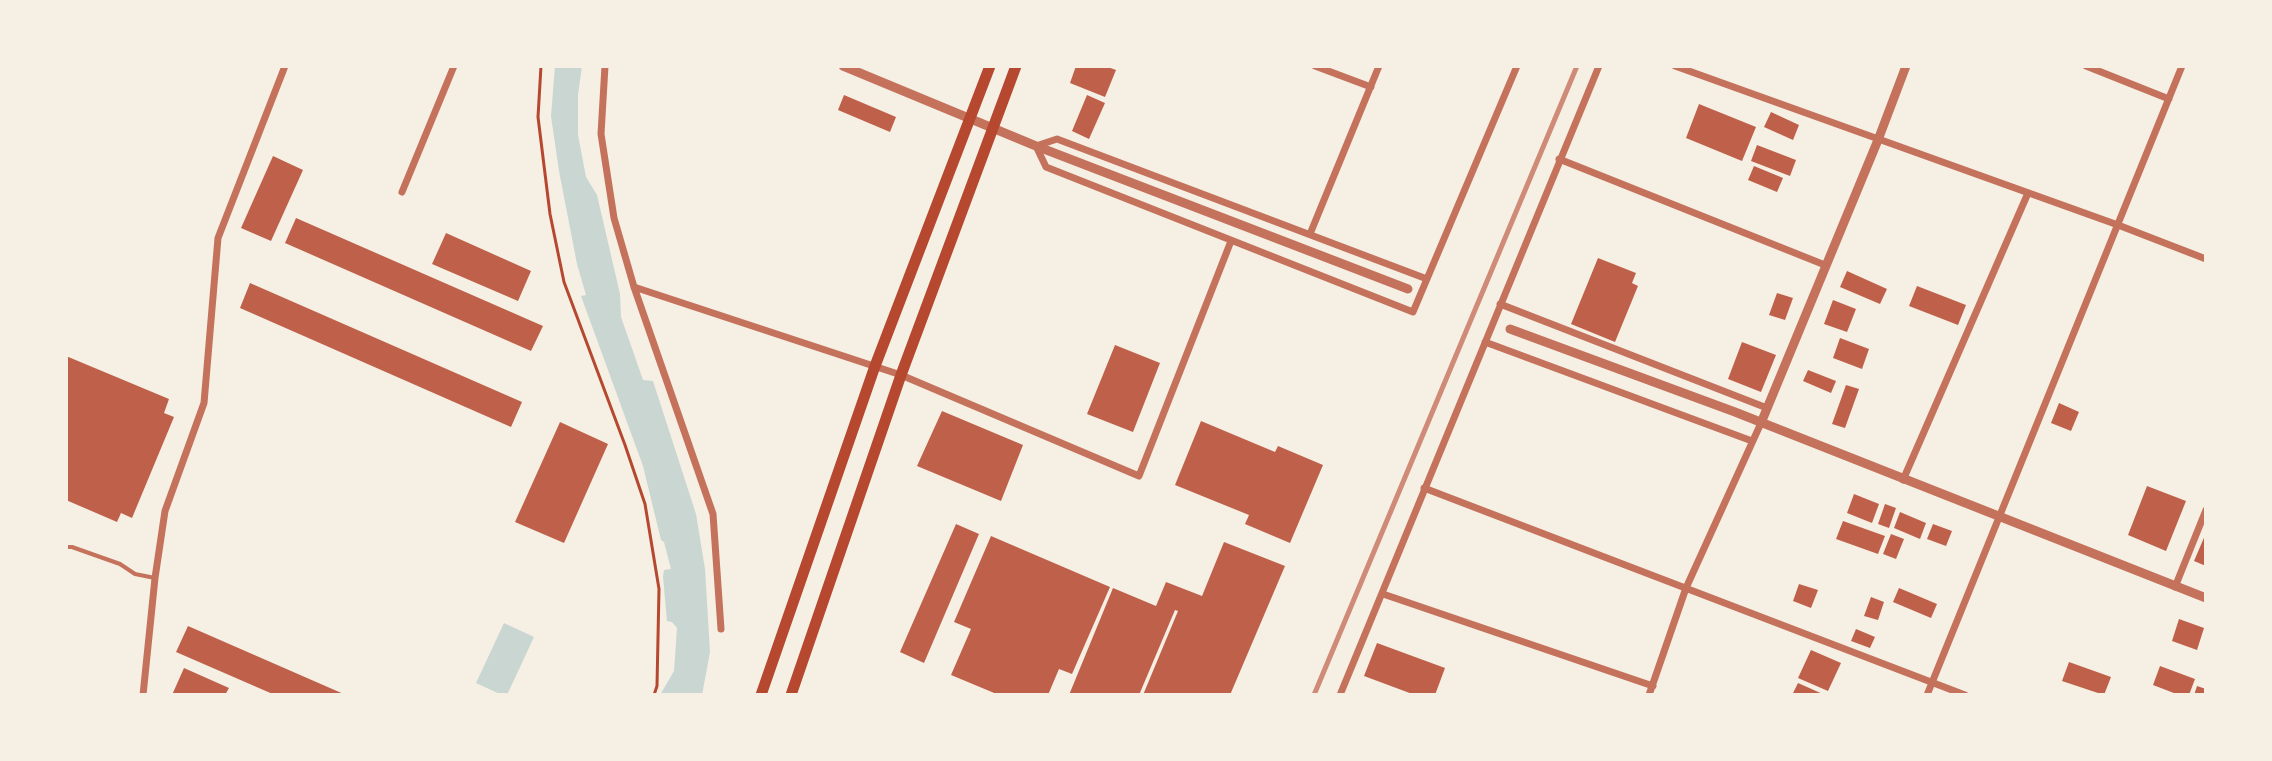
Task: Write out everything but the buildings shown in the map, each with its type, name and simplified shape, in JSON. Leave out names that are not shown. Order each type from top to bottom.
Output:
[{"type":"main road","points":[[761,695],[875,366],[990,66]]},
{"type":"main road","points":[[791,695],[901,375],[1016,66]]},
{"type":"street","points":[[143,695],[165,511],[204,403],[218,238],[285,66]]},
{"type":"street","points":[[402,192],[454,66]]},
{"type":"street","points":[[605,66],[601,134],[614,218],[634,287],[713,514],[721,629]]},
{"type":"street","points":[[843,66],[1036,146],[1408,289]]},
{"type":"street","points":[[1315,66],[1371,87]]},
{"type":"street","points":[[1310,234],[1379,66]]},
{"type":"street","points":[[1036,146],[1046,167],[1413,312],[1517,66]]},
{"type":"street","points":[[1340,695],[1599,66]]},
{"type":"street","points":[[1675,66],[2206,259]]},
{"type":"street","points":[[1649,695],[1686,588],[1761,423],[1906,66]]},
{"type":"street","points":[[2086,66],[2169,99]]},
{"type":"street","points":[[1927,695],[2182,66]]},
{"type":"street","points":[[1036,146],[1057,139],[1427,279]]},
{"type":"street","points":[[1559,159],[1825,265]]},
{"type":"street","points":[[1903,480],[2028,193]]},
{"type":"street","points":[[634,287],[901,375],[1139,476],[1231,241]]},
{"type":"street","points":[[1500,304],[1767,408]]},
{"type":"street","points":[[1510,329],[1761,423],[2206,598]]},
{"type":"street","points":[[1485,342],[1752,441]]},
{"type":"street","points":[[1424,488],[1965,695]]},
{"type":"street","points":[[2175,587],[2206,510]]},
{"type":"street","points":[[1383,594],[1653,686]]},
{"type":"lane","points":[[66,547],[120,564],[135,574],[155,578]]},
{"type":"path","points":[[541,66],[538,117],[550,214],[564,282],[645,504],[659,589],[657,686],[654,695]]},
{"type":"shaded area","points":[[555,66],[582,66],[578,135],[586,177],[597,195],[620,294],[621,317],[643,380],[653,381],[696,514],[705,569],[710,652],[702,695],[660,695],[674,671],[677,628],[667,621],[663,577],[664,570],[671,569],[643,466],[581,296],[586,295],[577,264],[551,116]]},
{"type":"shaded area","points":[[504,623],[534,637],[507,695],[476,683]]},
{"type":"railway","points":[[1314,695],[1577,66]]}]
